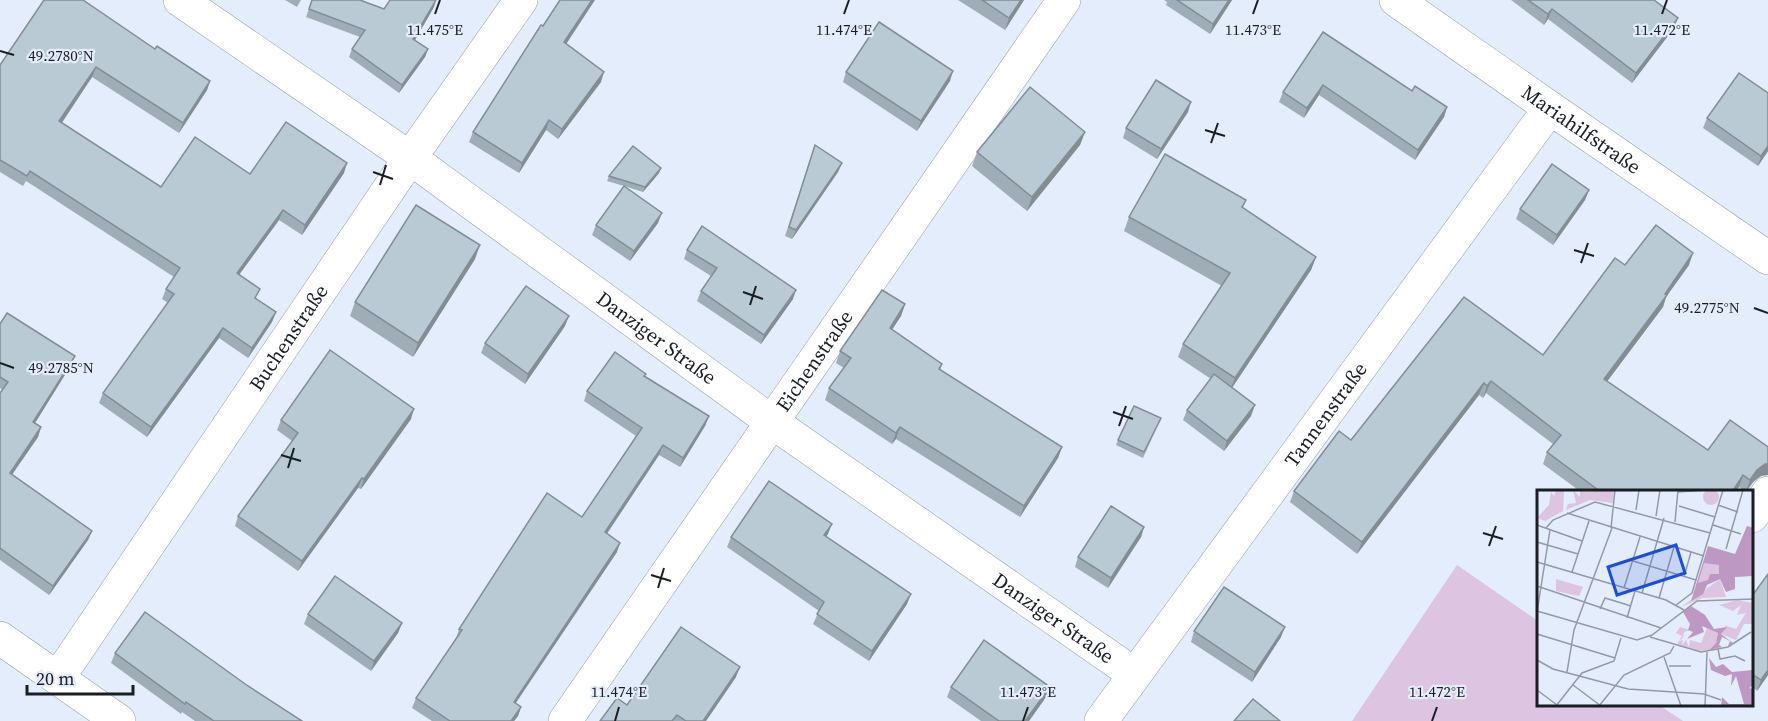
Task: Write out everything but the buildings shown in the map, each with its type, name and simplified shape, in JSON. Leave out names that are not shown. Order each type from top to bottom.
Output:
[{"type":"street","name":"Danziger Straße","points":[[180,0],[410,158],[772,422],[1134,674]]},
{"type":"street","name":"Buchenstraße","points":[[58,678],[410,158],[521,0]]},
{"type":"street","name":"Eichenstraße","points":[[564,721],[1064,0]]},
{"type":"street","name":"Mariahilfstraße","points":[[1396,0],[1768,258]]},
{"type":"street","name":"Tannenstraße","points":[[1101,721],[1550,108]]},
{"type":"street","points":[[1753,515],[1768,493]]},
{"type":"street","points":[[0,638],[119,721]]},
{"type":"shaded area","points":[[1457,565],[1537,620],[1537,706],[1660,706],[1683,721],[1352,721]]}]
